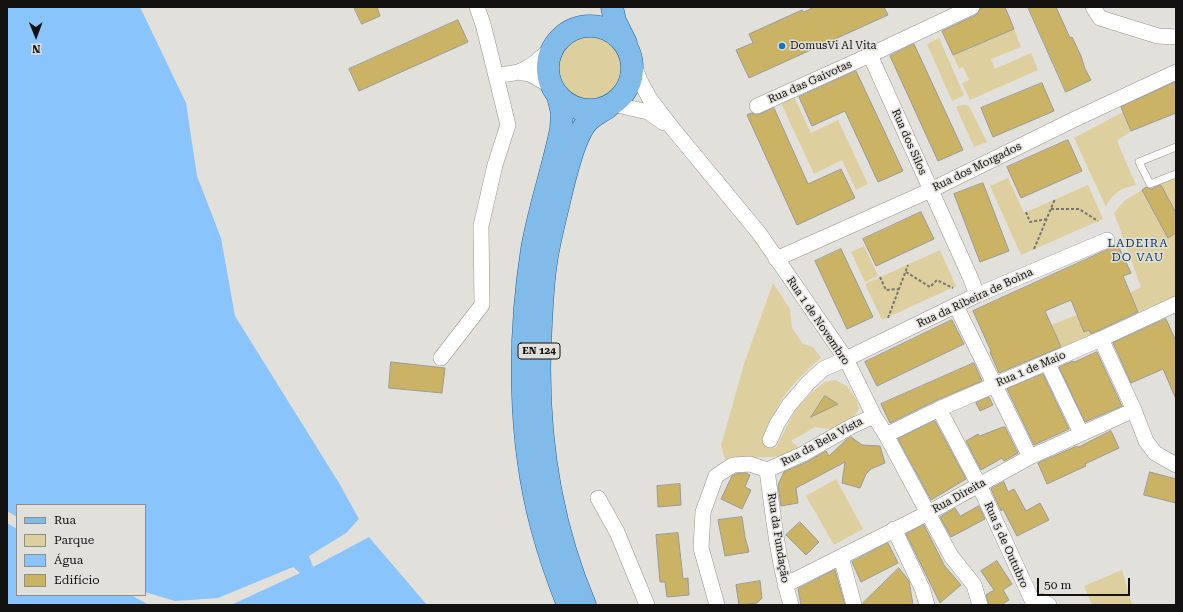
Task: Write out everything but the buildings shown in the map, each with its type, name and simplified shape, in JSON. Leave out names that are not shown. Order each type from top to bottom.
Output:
[{"type":"main road","points":[[559,40],[586,15],[591,7]]},
{"type":"main road","name":"EN 124","points":[[585,605],[563,542],[550,491],[541,424],[539,356],[546,264],[552,232],[576,142],[584,126],[589,120],[623,96],[630,85],[633,73],[631,56],[615,21],[612,7]]},
{"type":"main road","points":[[559,40],[575,28],[588,26],[601,27],[613,32],[623,40],[631,56]]},
{"type":"main road","name":"EN 124","points":[[559,40],[549,58],[548,72],[562,113],[561,129],[532,247],[526,295],[522,355],[524,412],[529,466],[541,527],[568,605]]},
{"type":"main road","points":[[555,91],[568,105],[581,110],[594,111],[610,106]]},
{"type":"street","points":[[441,358],[482,305],[480,278],[481,226],[495,165],[508,125],[478,7]]},
{"type":"street","name":"Rua das Gaivotas","points":[[756,106],[972,7]]},
{"type":"street","points":[[1093,7],[1100,18],[1158,36],[1176,37]]},
{"type":"street","points":[[518,72],[540,59],[559,40]]},
{"type":"street","name":"Rua dos Silos","points":[[870,55],[977,295]]},
{"type":"street","points":[[631,56],[640,81],[650,99],[673,129]]},
{"type":"street","points":[[496,76],[518,72],[530,74],[555,91]]},
{"type":"street","name":"Rua dos Morgados","points":[[776,258],[931,190],[1073,120],[1176,72]]},
{"type":"street","points":[[610,106],[648,112],[673,129]]},
{"type":"street","name":"Rua 1 de Novembro","points":[[673,129],[759,233],[846,360],[874,416],[886,435],[951,556],[974,586],[980,605]]},
{"type":"street","name":"Rua da Ribeira de Boina","points":[[770,440],[777,424],[789,405],[808,382],[824,369],[846,360],[977,295],[1106,240]]},
{"type":"street","points":[[956,306],[1030,457]]},
{"type":"street","name":"Rua 1 de Maio","points":[[886,435],[939,409],[994,385],[1101,339],[1174,310]]},
{"type":"street","points":[[1101,339],[1134,410],[1146,441],[1155,453],[1176,465]]},
{"type":"street","points":[[1047,362],[1081,433]]},
{"type":"street","name":"Rua 5 de Outubro","points":[[939,409],[979,485],[1028,603],[1044,602],[1049,605]]},
{"type":"street","name":"Rua Direita","points":[[785,585],[928,513],[1030,457],[1134,410]]},
{"type":"street","name":"Rua da Bela Vista","points":[[717,605],[701,548],[703,512],[716,476],[733,465],[750,464],[767,470],[803,454],[852,426],[874,416]]},
{"type":"street","name":"Rua da Fundação","points":[[767,470],[785,585],[791,605]]},
{"type":"street","points":[[598,498],[617,532],[647,605]]},
{"type":"street","points":[[894,529],[922,588],[927,605]]},
{"type":"street","points":[[841,557],[854,605]]},
{"type":"lane","points":[[1176,147],[1139,162],[1150,184],[1176,174]]},
{"type":"path","points":[[1034,249],[1055,199]]},
{"type":"path","points":[[1051,209],[1079,209],[1098,221]]},
{"type":"path","points":[[1026,212],[1030,222],[1047,219]]},
{"type":"path","points":[[888,318],[908,264]]},
{"type":"path","points":[[906,272],[930,286],[937,280],[953,288]]},
{"type":"path","points":[[880,277],[886,290],[899,289]]},
{"type":"green space","points":[[590,29],[603,32],[615,39],[622,51],[625,64],[622,77],[615,89],[603,96],[590,99],[577,96],[565,89],[558,77],[555,64],[558,51],[565,39],[577,32]]},
{"type":"green space","points":[[1014,29],[1021,47],[991,59],[995,69],[1031,53],[1038,70],[970,100],[962,83],[969,80],[963,67],[959,69],[953,55]]},
{"type":"green space","points":[[939,38],[964,95],[952,101],[927,44]]},
{"type":"green space","points":[[794,97],[811,133],[838,120],[868,184],[856,190],[842,160],[814,174],[781,103]]},
{"type":"green space","points":[[967,105],[970,108],[987,142],[974,147],[956,107]]},
{"type":"green space","points":[[1123,112],[1131,131],[1117,141],[1136,185],[1118,192],[1111,198],[1106,207],[1074,138]]},
{"type":"green space","points":[[1176,171],[1176,213],[1159,180]]},
{"type":"green space","points":[[1008,178],[1024,213],[1088,185],[1103,219],[1021,255],[990,186]]},
{"type":"green space","points":[[1142,190],[1168,238],[1176,233],[1176,296],[1138,312],[1130,293],[1141,287],[1114,213],[1124,201]]},
{"type":"green space","points":[[864,246],[878,276],[865,282],[851,252]]},
{"type":"green space","points":[[940,250],[956,286],[882,320],[865,284]]},
{"type":"green space","points":[[773,283],[790,309],[792,328],[803,344],[813,347],[821,358],[800,377],[783,398],[763,443],[776,448],[796,409],[812,392],[825,382],[835,380],[847,386],[857,401],[859,409],[850,422],[834,430],[815,427],[791,441],[799,448],[790,456],[746,458],[726,461],[721,446],[744,364]]},
{"type":"green space","points":[[1077,315],[1084,331],[1089,330],[1092,337],[1062,350],[1051,325]]},
{"type":"green space","points":[[836,479],[863,529],[834,545],[806,496]]},
{"type":"green space","points":[[1122,570],[1132,605],[1092,605],[1084,586]]},
{"type":"water","points":[[7,7],[140,7],[186,103],[197,176],[221,238],[235,316],[339,483],[359,519],[346,533],[309,556],[313,567],[369,537],[427,605],[231,605],[300,573],[293,567],[218,598],[175,601],[146,592],[146,504],[16,504],[16,516],[7,511]]},
{"type":"water","points":[[7,523],[16,528],[16,596],[133,596],[149,605],[7,605]]},
{"type":"place","name":"DomusVi Al Vita","points":[[782,46]]},
{"type":"district","name":"LADEIRA DO VAU","points":[[1138,250]]}]
